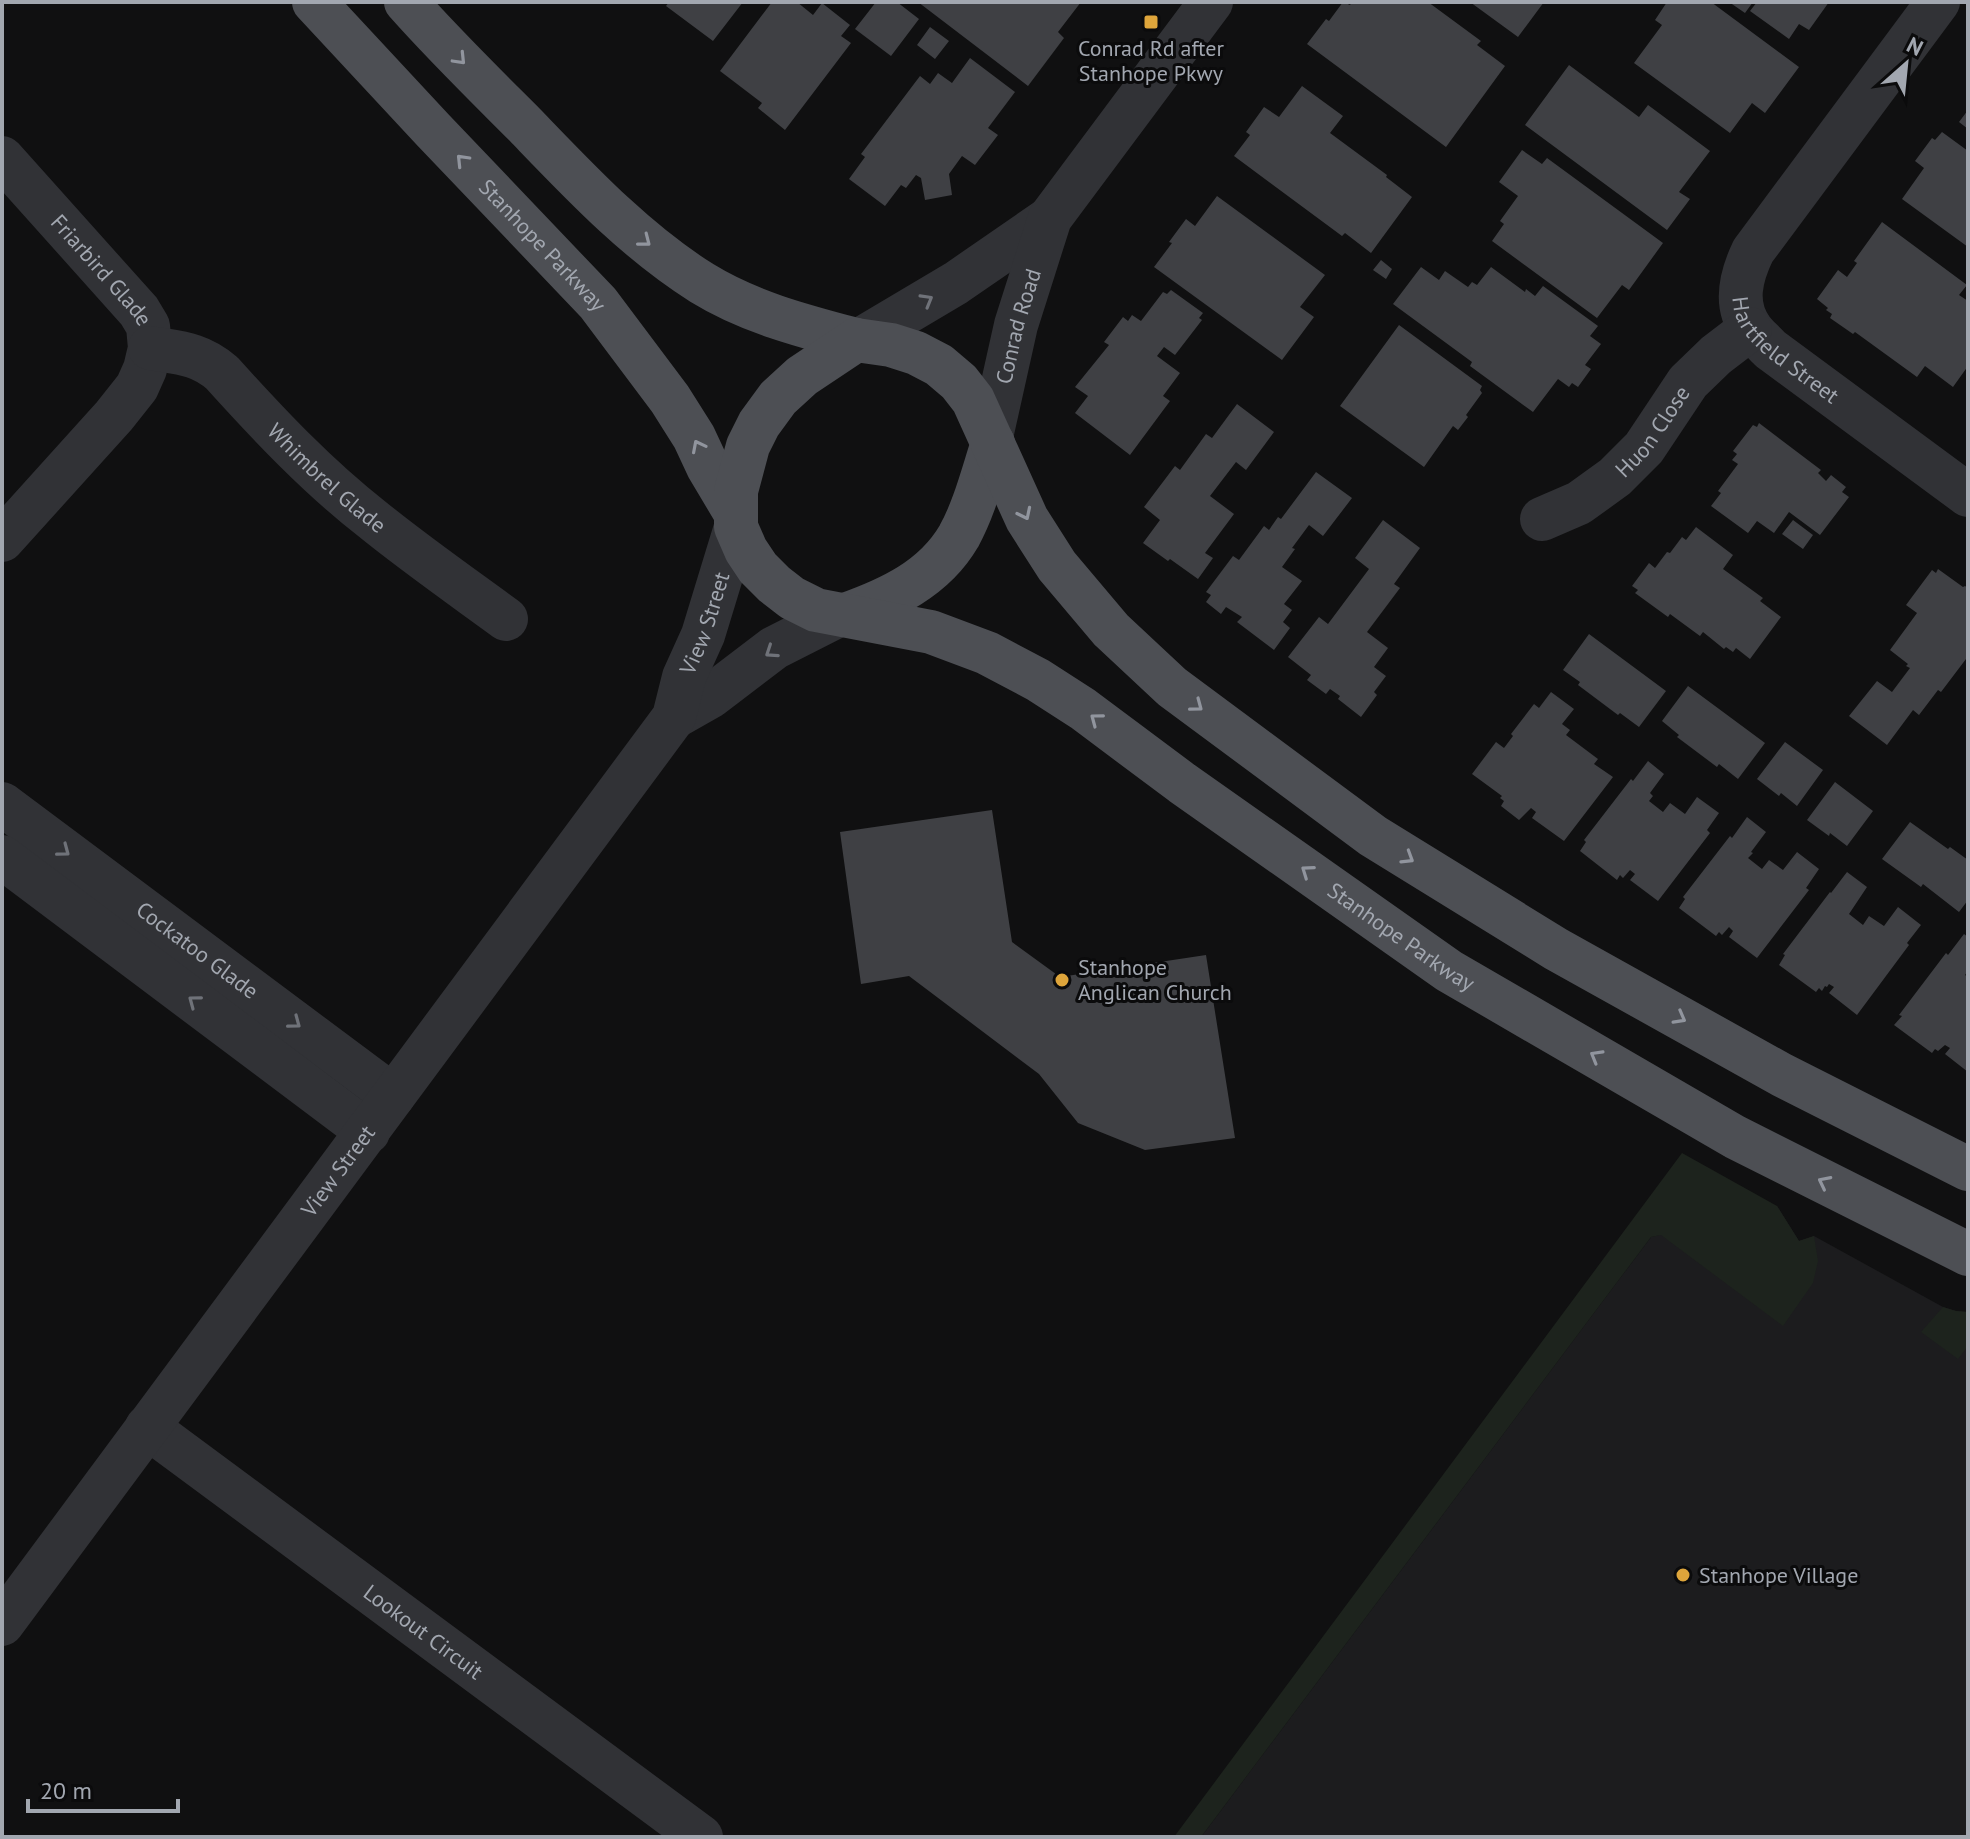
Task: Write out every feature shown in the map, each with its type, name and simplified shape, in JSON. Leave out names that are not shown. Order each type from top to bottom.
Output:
[{"type":"main road","name":"Stanhope Parkway","points":[[314,2],[598,303],[670,399],[694,437],[736,521]]},
{"type":"main road","points":[[406,2],[580,182],[640,239],[703,284],[769,315],[916,353],[939,365],[959,382],[973,400],[1027,519],[1057,566],[1111,630],[1172,687],[1373,836],[1556,949],[1782,1075],[1968,1169]]},
{"type":"main road","points":[[858,340],[802,376],[778,398],[748,446],[736,491],[736,521],[746,550],[758,568],[792,598],[816,610],[842,615],[885,601],[914,584],[945,555],[959,536],[971,510],[992,440]]},
{"type":"main road","name":"Stanhope Parkway","points":[[842,615],[931,632],[987,653],[1038,680],[1449,971],[1735,1137],[1968,1254]]},
{"type":"street","name":"Conrad Road","points":[[858,340],[956,283],[1050,218],[1211,2]]},
{"type":"street","name":"Hartfield Street","points":[[1939,2],[1753,251],[1745,267],[1740,304],[1750,329],[1770,349],[1968,495]]},
{"type":"street","name":"Friarbird Glade","points":[[2,158],[139,311],[148,326],[150,348],[137,387],[2,540]]},
{"type":"street","name":"Conrad Road","points":[[992,440],[1016,325],[1050,218]]},
{"type":"street","name":"Huon Close","points":[[1542,519],[1579,503],[1615,477],[1644,448],[1688,382],[1750,329]]},
{"type":"street","name":"Whimbrel Glade","points":[[150,348],[196,356],[209,362],[339,491],[506,619]]},
{"type":"street","name":"View Street","points":[[2,1624],[674,717],[684,677],[703,635],[736,521]]},
{"type":"street","name":"View Street","points":[[674,717],[711,696],[774,648],[842,615]]},
{"type":"street","name":"Cockatoo Glade","points":[[2,804],[393,1096]]},
{"type":"street","name":"Cockatoo Glade","points":[[2,857],[368,1132]]},
{"type":"street","name":"Lookout Circuit","points":[[147,1427],[701,1837]]},
{"type":"shaded area","points":[[1682,1153],[1777,1206],[1799,1241],[1814,1236],[1818,1261],[1813,1283],[1783,1326],[1661,1235],[1651,1237],[1201,1837],[1174,1837]]},
{"type":"shaded area","name":"Stanhope Village","points":[[1777,1206],[1799,1241],[1814,1236],[1943,1307],[1968,1312],[1968,1837],[1201,1837],[1651,1237]]},
{"type":"shaded area","points":[[1943,1307],[1968,1312],[1968,1346],[1958,1359],[1921,1332]]},
{"type":"building","points":[[669,2],[743,2],[713,41],[666,6]]},
{"type":"building","points":[[772,2],[797,2],[813,15],[822,3],[850,25],[841,36],[851,43],[785,130],[758,108],[762,103],[720,71]]},
{"type":"building","points":[[876,2],[897,2],[919,19],[891,56],[855,29]]},
{"type":"building","points":[[918,2],[1081,2],[1058,32],[1064,38],[1028,86]]},
{"type":"building","points":[[1343,2],[1350,5],[1352,2],[1428,2],[1481,41],[1477,45],[1505,66],[1446,147],[1307,44]]},
{"type":"building","points":[[1470,2],[1544,2],[1518,37]]},
{"type":"building","points":[[1667,2],[1711,2],[1799,67],[1765,113],[1752,103],[1730,133],[1634,63],[1662,25],[1655,20]]},
{"type":"building","points":[[1729,2],[1753,2],[1745,13]]},
{"type":"building","points":[[1757,2],[1829,2],[1809,30],[1799,24],[1789,39],[1750,11]]},
{"type":"building","points":[[930,27],[949,41],[935,59],[917,45]]},
{"type":"building","points":[[970,58],[1015,92],[988,128],[998,135],[975,165],[962,156],[949,174],[952,195],[925,200],[921,178],[916,175],[906,188],[901,185],[885,206],[849,179],[865,157],[861,154],[920,76],[930,84],[938,73],[952,83]]},
{"type":"building","points":[[1569,65],[1639,117],[1648,105],[1710,151],[1679,192],[1690,199],[1667,230],[1525,125]]},
{"type":"building","points":[[1302,86],[1343,116],[1330,133],[1412,197],[1371,253],[1345,233],[1342,236],[1234,156],[1250,135],[1246,132],[1264,107],[1279,117]]},
{"type":"building","points":[[1968,110],[1968,129],[1959,122]]},
{"type":"building","points":[[1942,132],[1968,151],[1968,247],[1902,199],[1924,168],[1915,161],[1932,138],[1935,140]]},
{"type":"building","points":[[1522,150],[1542,164],[1547,158],[1663,243],[1629,290],[1622,285],[1597,318],[1492,241],[1504,224],[1500,221],[1518,196],[1499,182]]},
{"type":"building","points":[[1217,196],[1325,275],[1300,307],[1314,317],[1282,360],[1154,267],[1186,219],[1195,226]]},
{"type":"building","points":[[1882,222],[1967,285],[1959,295],[1968,301],[1968,366],[1953,387],[1925,366],[1917,377],[1855,332],[1853,334],[1830,318],[1832,314],[1826,310],[1828,308],[1817,299],[1838,270],[1847,277],[1857,263],[1854,261]]},
{"type":"building","points":[[1381,260],[1392,269],[1386,279],[1373,270]]},
{"type":"building","points":[[1421,267],[1439,280],[1445,271],[1468,287],[1472,282],[1477,285],[1491,267],[1535,296],[1543,286],[1598,326],[1590,336],[1601,344],[1585,365],[1591,369],[1578,387],[1572,383],[1569,387],[1558,379],[1533,412],[1393,304]]},
{"type":"building","points":[[1171,290],[1203,313],[1199,318],[1202,320],[1175,355],[1164,347],[1157,356],[1180,373],[1163,396],[1170,401],[1130,455],[1075,413],[1088,396],[1075,387],[1109,345],[1104,342],[1123,317],[1128,321],[1132,315],[1141,321],[1163,292],[1167,294]]},
{"type":"building","points":[[1399,325],[1482,386],[1482,393],[1466,415],[1468,417],[1458,430],[1453,426],[1424,467],[1340,406]]},
{"type":"building","points":[[1237,404],[1274,432],[1246,470],[1236,462],[1210,496],[1234,514],[1205,553],[1213,558],[1198,579],[1143,543],[1160,520],[1144,507],[1175,466],[1180,470],[1206,434],[1212,438]]},
{"type":"building","points":[[1759,423],[1821,470],[1818,473],[1826,481],[1831,475],[1846,487],[1842,492],[1849,497],[1820,535],[1789,512],[1774,533],[1757,521],[1748,533],[1711,506],[1738,464],[1732,460],[1737,454],[1733,451],[1753,425],[1757,427]]},
{"type":"building","points":[[1316,472],[1352,498],[1323,536],[1309,525],[1282,567],[1302,581],[1284,604],[1292,610],[1283,622],[1290,628],[1274,650],[1237,622],[1242,617],[1226,607],[1221,614],[1206,602],[1211,595],[1206,592],[1233,556],[1239,560],[1264,526],[1269,530],[1278,517],[1281,519]]},
{"type":"building","points":[[1383,520],[1420,548],[1394,584],[1400,588],[1367,632],[1388,648],[1374,667],[1386,676],[1361,717],[1330,689],[1326,694],[1307,680],[1311,675],[1288,657],[1319,617],[1328,624],[1369,569],[1355,558]]},
{"type":"building","points":[[1793,520],[1813,535],[1803,549],[1782,534]]},
{"type":"building","points":[[1696,527],[1733,555],[1723,569],[1763,598],[1760,601],[1781,617],[1750,659],[1736,648],[1733,652],[1726,647],[1724,649],[1703,632],[1700,636],[1670,614],[1668,617],[1635,593],[1638,590],[1632,586],[1649,563],[1655,568],[1682,537],[1686,540]]},
{"type":"building","points":[[1938,569],[1968,588],[1968,660],[1941,692],[1938,690],[1919,715],[1913,710],[1887,745],[1849,716],[1877,681],[1892,692],[1910,668],[1890,650],[1917,613],[1906,605],[1932,570],[1936,573]]},
{"type":"building","points":[[1589,634],[1666,691],[1639,727],[1578,685],[1580,682],[1563,670]]},
{"type":"building","points":[[1688,686],[1765,743],[1738,779],[1677,737],[1679,735],[1662,721]]},
{"type":"building","points":[[1551,692],[1574,709],[1562,724],[1570,730],[1566,735],[1598,759],[1594,764],[1613,777],[1564,841],[1532,818],[1536,812],[1531,808],[1519,820],[1501,806],[1504,801],[1500,798],[1502,796],[1472,774],[1496,742],[1504,748],[1534,704],[1539,708]]},
{"type":"building","points":[[1785,742],[1823,770],[1797,806],[1757,779]]},
{"type":"building","points":[[1648,761],[1664,774],[1650,793],[1653,796],[1649,801],[1663,812],[1670,803],[1685,814],[1697,797],[1719,813],[1707,830],[1710,833],[1658,901],[1630,880],[1635,874],[1630,870],[1617,880],[1580,851],[1586,842],[1584,840]]},
{"type":"building","points":[[1835,782],[1873,811],[1847,846],[1807,820]]},
{"type":"building","name":"Stanhope Anglican Church","points":[[992,810],[1012,942],[1060,977],[1206,955],[1235,1138],[1145,1150],[1078,1123],[1039,1074],[909,976],[861,984],[840,832]]},
{"type":"building","points":[[1747,817],[1766,832],[1748,858],[1762,869],[1769,860],[1783,870],[1797,852],[1819,869],[1806,888],[1809,890],[1757,958],[1729,937],[1733,931],[1729,927],[1722,935],[1719,932],[1716,936],[1679,908],[1685,899],[1683,897]]},
{"type":"building","points":[[1910,822],[1968,860],[1968,900],[1959,912],[1923,884],[1921,887],[1882,859]]},
{"type":"building","points":[[1847,872],[1867,887],[1849,914],[1863,925],[1869,916],[1884,926],[1898,907],[1921,925],[1857,1015],[1829,993],[1834,987],[1829,984],[1816,992],[1779,965],[1783,954]]},
{"type":"building","points":[[1964,934],[1968,937],[1968,971],[1965,975],[1968,977],[1968,1072],[1945,1054],[1950,1048],[1945,1045],[1932,1053],[1894,1025],[1946,953],[1948,955]]},
{"type":"place","name":"Conrad Rd after Stanhope Pkwy","points":[[1151,22]]},
{"type":"place","name":"Stanhope Anglican Church","points":[[1062,980]]},
{"type":"place","name":"Stanhope Village","points":[[1683,1575]]}]
